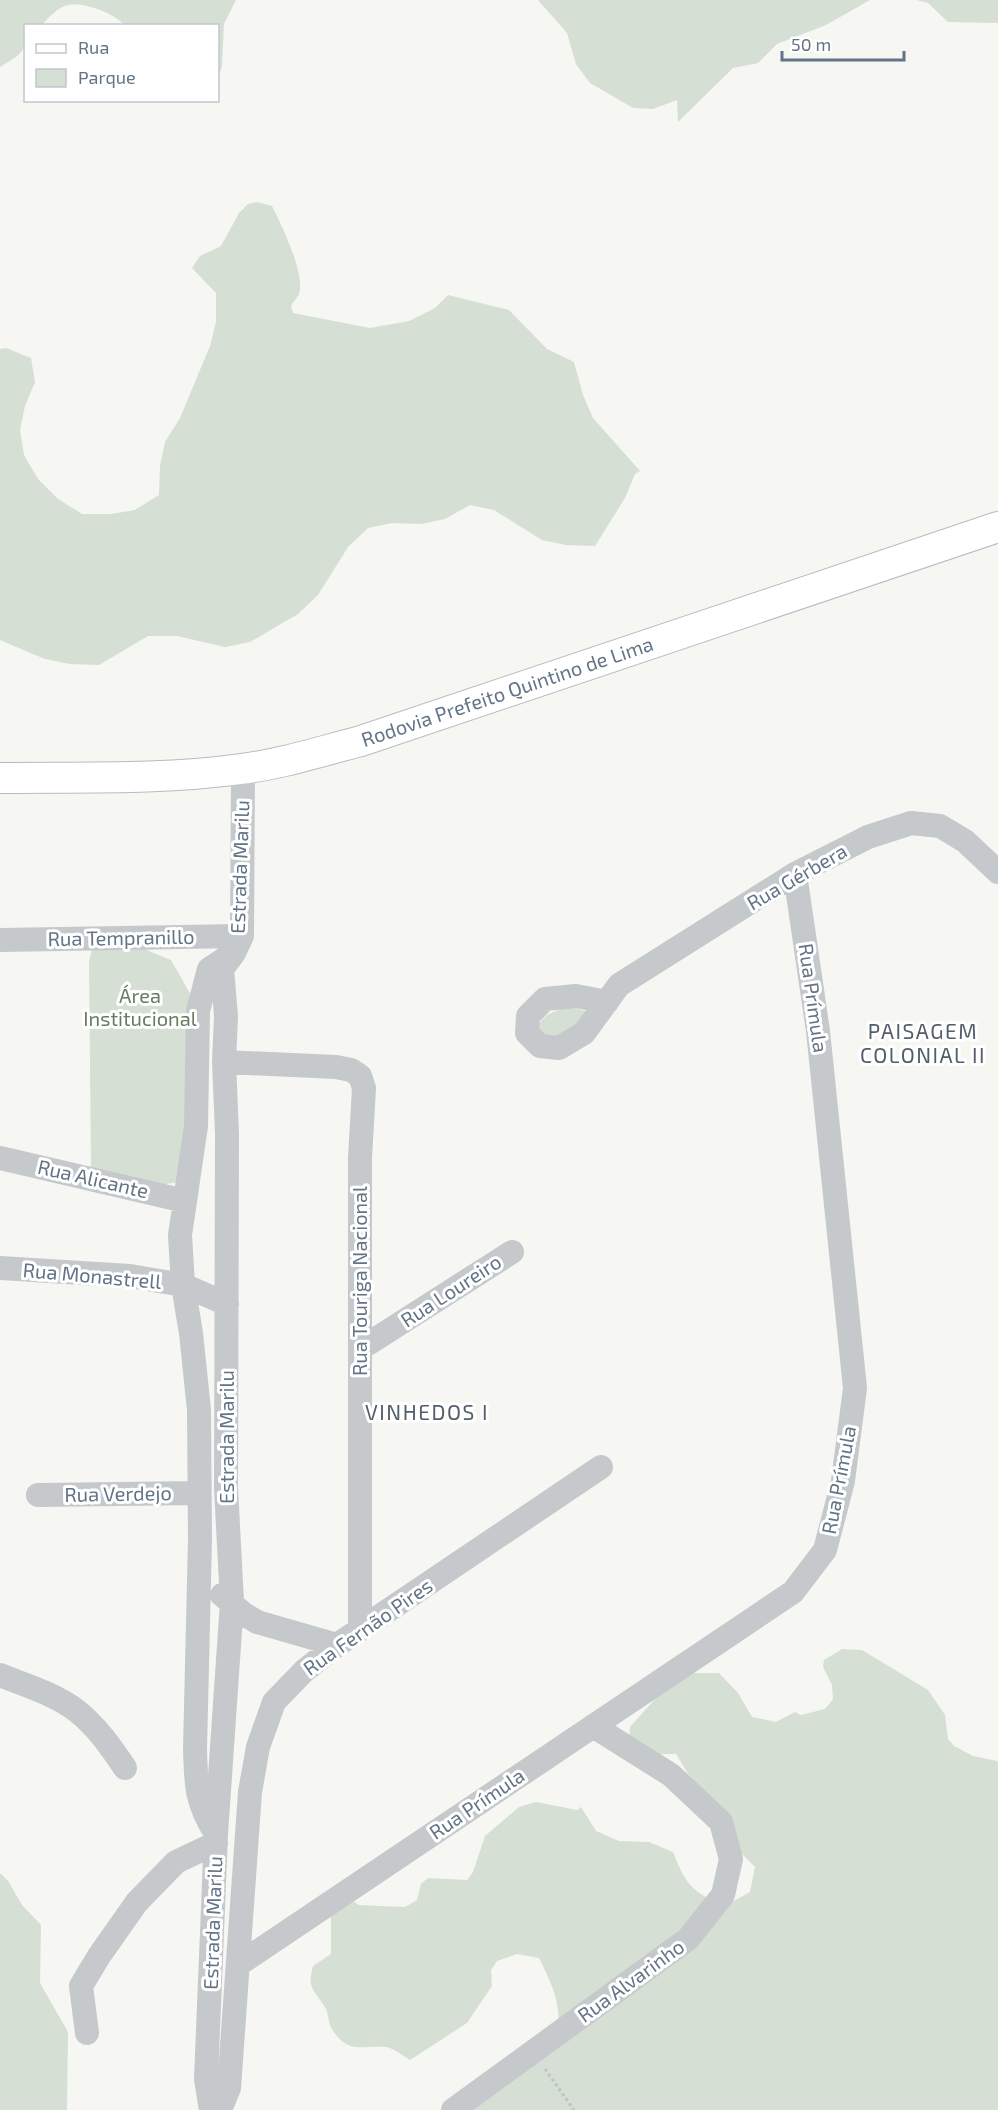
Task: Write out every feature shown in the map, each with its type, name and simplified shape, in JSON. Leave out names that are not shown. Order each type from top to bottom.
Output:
[{"type":"main road","name":"Rodovia Prefeito Quintino de Lima","points":[[0,778],[165,776],[243,769],[361,741],[998,527]]},
{"type":"street","name":"Estrada Marilu","points":[[211,2110],[206,2079],[216,1839],[232,1602],[226,1488],[224,1062],[226,1016],[222,969],[238,944],[243,769]]},
{"type":"street","name":"Rua Gérbera","points":[[607,1002],[620,985],[795,874],[868,837],[911,823],[940,826],[965,841],[998,872]]},
{"type":"street","name":"Rua Prímula","points":[[238,1964],[793,1592],[825,1550],[843,1481],[855,1388],[818,1031],[795,874]]},
{"type":"street","name":"Rua Tempranillo","points":[[0,940],[238,944]]},
{"type":"street","points":[[87,2033],[81,1986],[99,1956],[137,1902],[176,1862],[216,1839],[199,1802],[196,1783],[199,1410],[191,1332],[183,1285],[180,1235],[196,1126],[198,1011],[209,969],[238,944]]},
{"type":"street","name":"Rua Touriga Nacional","points":[[224,1062],[336,1067],[351,1070],[360,1076],[364,1088],[360,1158],[360,1630]]},
{"type":"street","name":"Rua Alicante","points":[[0,1158],[185,1201]]},
{"type":"street","name":"Rua Loureiro","points":[[360,1349],[512,1252]]},
{"type":"street","name":"Rua Monastrell","points":[[0,1268],[130,1276],[183,1285],[226,1304]]},
{"type":"street","name":"Rua Fernão Pires","points":[[220,2110],[229,2088],[250,1792],[258,1746],[274,1702],[304,1671],[337,1645],[601,1467]]},
{"type":"street","name":"Rua Verdejo","points":[[38,1495],[198,1493]]},
{"type":"street","points":[[199,1578],[232,1602],[244,1614],[258,1622],[337,1645]]},
{"type":"street","points":[[0,1675],[38,1690],[76,1710],[105,1738],[125,1768]]},
{"type":"street","name":"Rua Alvarinho","points":[[453,2110],[688,1939],[723,1895],[731,1859],[720,1822],[671,1775],[593,1726]]},
{"type":"path","points":[[532,2053],[574,2110]]},
{"type":"green space","points":[[0,0],[236,0],[224,24],[222,67],[219,74],[219,24],[123,24],[106,13],[74,4],[61,8],[43,24],[24,24],[22,51],[0,67]]},
{"type":"green space","points":[[538,0],[870,0],[826,25],[777,44],[758,63],[733,68],[678,122],[677,100],[653,109],[633,108],[590,83],[576,64],[567,33]]},
{"type":"green space","points":[[917,0],[998,0],[998,23],[948,22],[928,3]]},
{"type":"green space","points":[[257,202],[272,206],[296,263],[300,286],[299,294],[291,306],[293,313],[370,328],[409,321],[435,308],[448,295],[509,310],[547,349],[574,362],[583,395],[593,418],[640,471],[635,474],[625,498],[595,546],[566,545],[542,540],[494,510],[470,505],[445,519],[421,524],[392,523],[368,528],[348,547],[318,595],[298,614],[250,642],[225,647],[177,636],[148,636],[99,665],[70,664],[45,659],[0,640],[0,349],[6,348],[31,358],[35,382],[25,406],[20,430],[24,455],[38,479],[58,499],[82,514],[111,514],[135,510],[159,495],[160,466],[165,442],[180,418],[210,346],[216,322],[216,293],[192,268],[200,256],[221,246],[239,213],[248,204]]},
{"type":"green space","name":"Área Institucional","points":[[144,949],[171,960],[192,997],[188,1101],[178,1182],[161,1185],[91,1168],[89,961],[92,950]]},
{"type":"green space","points":[[567,1006],[589,1012],[581,1028],[545,1040],[538,1024],[547,1015]]},
{"type":"green space","points":[[842,1649],[862,1650],[928,1690],[945,1715],[948,1739],[954,1746],[973,1756],[998,1763],[998,2110],[472,2110],[558,2026],[556,2000],[539,1958],[517,1954],[497,1961],[491,1970],[492,1986],[467,2023],[410,2060],[389,2048],[350,2046],[338,2037],[331,2027],[325,2007],[311,1984],[313,1966],[331,1954],[331,1908],[353,1901],[359,1905],[405,1907],[417,1900],[421,1884],[428,1878],[467,1880],[473,1872],[485,1836],[519,1807],[536,1802],[577,1810],[581,1807],[596,1831],[619,1841],[649,1842],[673,1852],[686,1880],[697,1891],[725,1906],[750,1892],[755,1867],[736,1848],[712,1799],[691,1779],[676,1754],[660,1754],[640,1763],[628,1756],[630,1727],[673,1679],[690,1673],[719,1673],[738,1693],[752,1717],[776,1722],[795,1712],[801,1715],[825,1709],[833,1699],[832,1685],[823,1667],[824,1660]]},
{"type":"green space","points":[[0,1873],[8,1881],[22,1905],[41,1925],[40,1983],[68,2032],[67,2110],[0,2110]]},
{"type":"district","name":"PAISAGEM COLONIAL II","points":[[923,1044]]},
{"type":"district","name":"VINHEDOS I","points":[[427,1413]]}]
